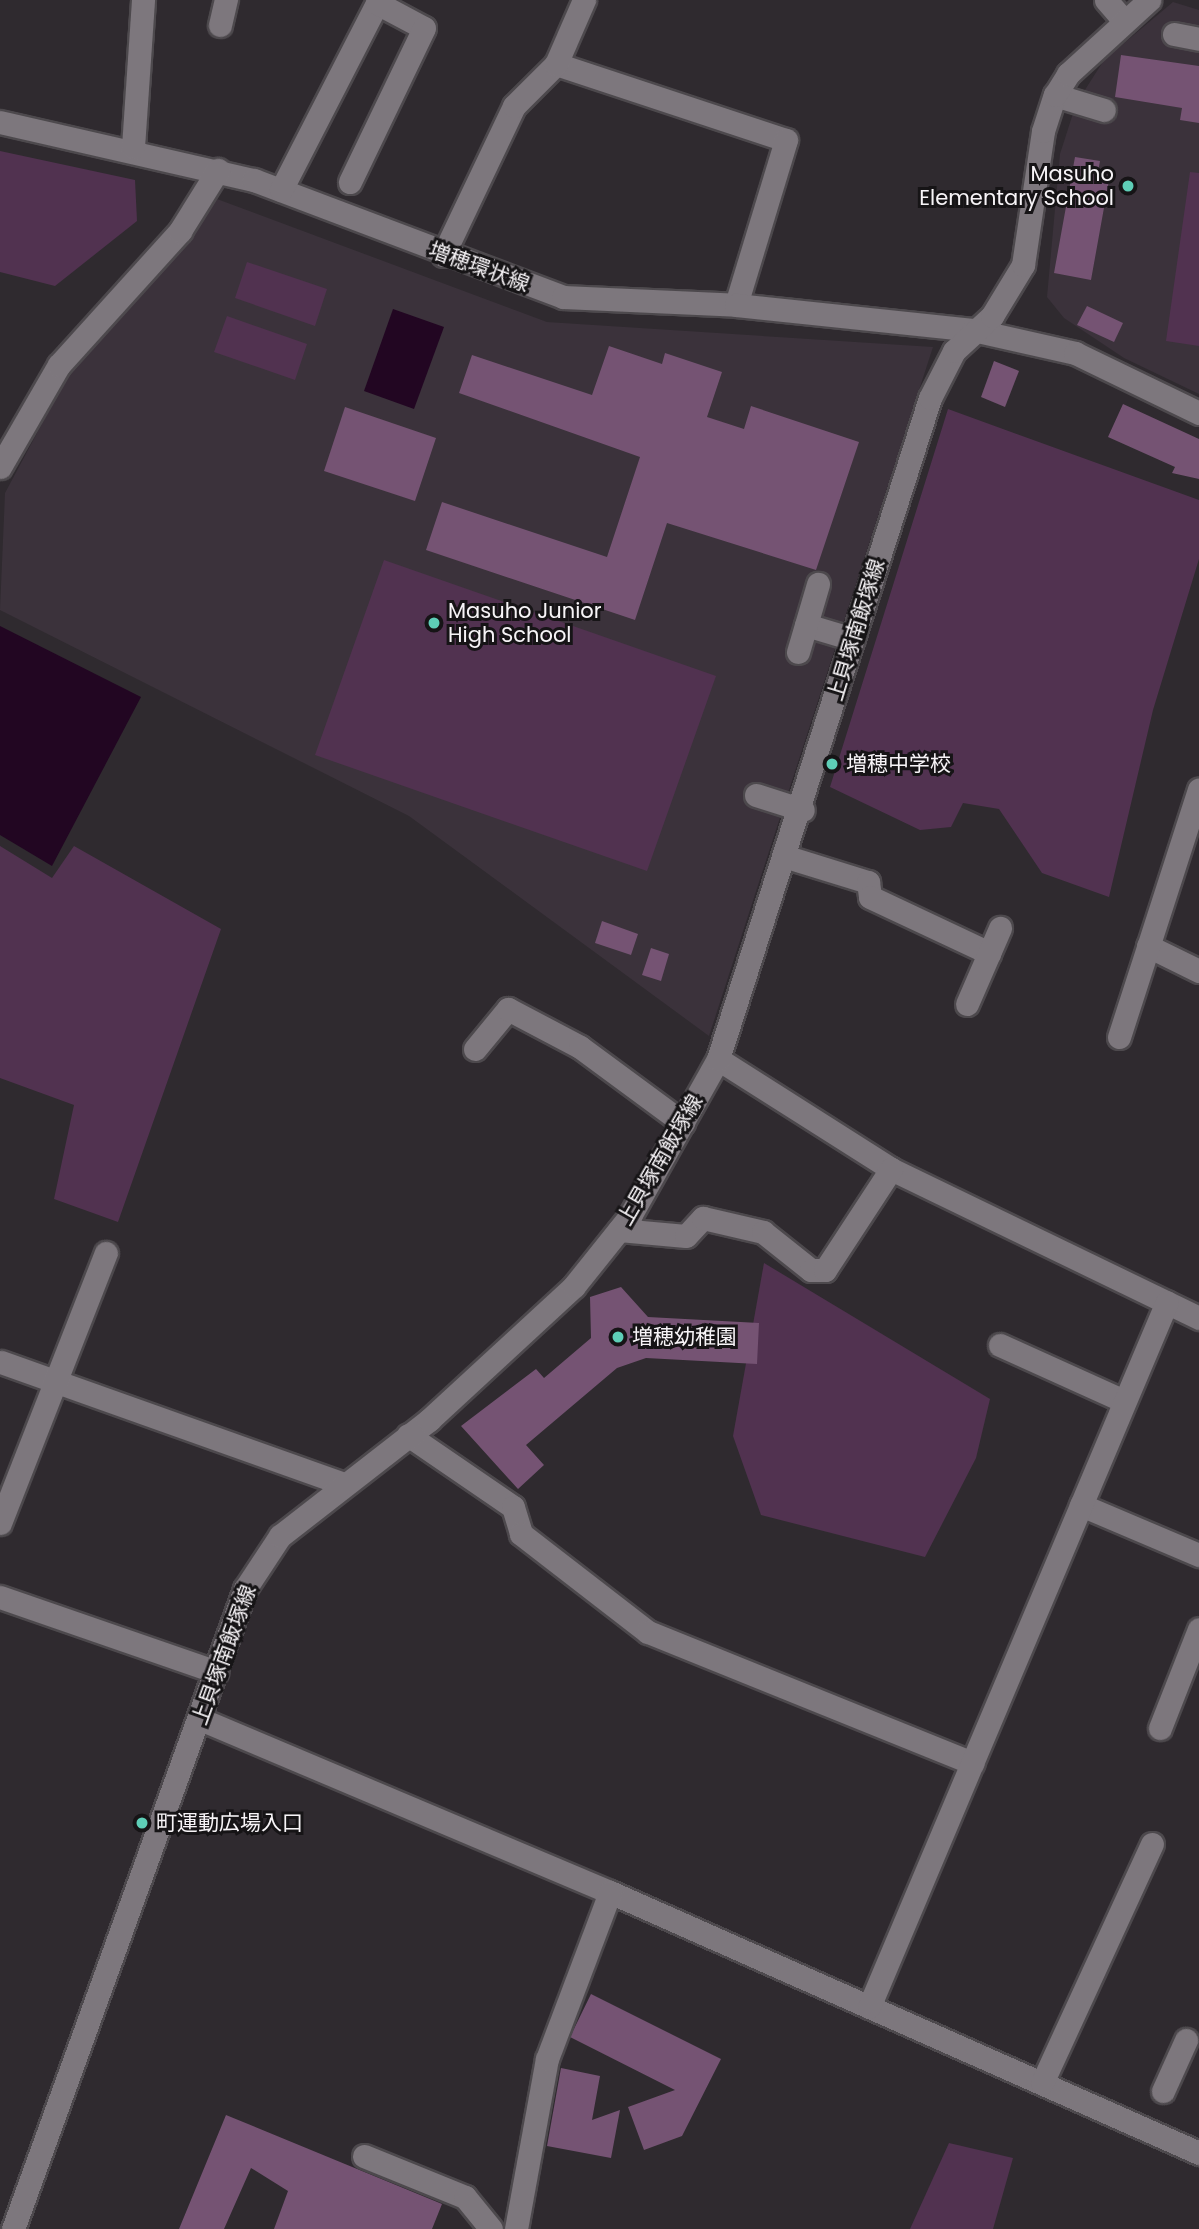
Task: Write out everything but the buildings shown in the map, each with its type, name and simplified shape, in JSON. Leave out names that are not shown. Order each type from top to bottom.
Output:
[{"type":"street","points":[[133,147],[143,0]]},
{"type":"street","points":[[220,24],[226,0]]},
{"type":"street","points":[[443,255],[514,106],[556,64],[584,0]]},
{"type":"street","points":[[1106,0],[1124,21]]},
{"type":"street","name":"上貝塚南飯塚線","points":[[13,2229],[245,1589],[280,1536],[341,1483],[408,1435],[527,1335],[619,1230],[718,1059],[803,810],[853,639],[930,398],[954,351],[973,330],[992,316],[1023,265],[1044,131],[1055,95],[1124,21],[1149,0]]},
{"type":"street","points":[[281,190],[377,3],[424,28],[350,182]]},
{"type":"street","points":[[1174,34],[1199,39]]},
{"type":"street","points":[[556,64],[786,140],[736,305]]},
{"type":"street","points":[[1055,95],[1104,110]]},
{"type":"street","name":"増穂環状線","points":[[0,122],[133,147],[218,170],[281,190],[443,255],[563,297],[736,305],[973,330],[1075,353],[1199,413]]},
{"type":"street","points":[[0,467],[54,372],[180,231],[218,170]]},
{"type":"street","points":[[798,652],[818,584]]},
{"type":"street","points":[[806,625],[853,639]]},
{"type":"street","points":[[1119,1037],[1148,946],[1191,839],[1199,790]]},
{"type":"street","points":[[756,795],[803,810]]},
{"type":"street","points":[[787,857],[868,882],[870,897],[989,953]]},
{"type":"street","points":[[967,1004],[1000,928]]},
{"type":"street","points":[[1148,946],[1199,971]]},
{"type":"street","points":[[475,1049],[508,1009],[580,1047],[682,1123]]},
{"type":"street","points":[[718,1059],[891,1169],[1199,1318]]},
{"type":"street","points":[[619,1230],[686,1236],[703,1218],[763,1232],[811,1270],[825,1270],[891,1169]]},
{"type":"street","points":[[0,1523],[106,1253]]},
{"type":"street","points":[[869,2007],[1167,1302]]},
{"type":"street","points":[[1000,1345],[1124,1401]]},
{"type":"street","points":[[1,1362],[341,1483]]},
{"type":"street","points":[[408,1435],[513,1507],[521,1534],[648,1632],[973,1763]]},
{"type":"street","points":[[1081,1505],[1199,1555]]},
{"type":"street","points":[[0,1597],[216,1672]]},
{"type":"street","points":[[1160,1728],[1199,1629]]},
{"type":"street","points":[[200,1719],[610,1892],[1199,2153]]},
{"type":"street","points":[[1042,2083],[1152,1844]]},
{"type":"street","points":[[516,2229],[547,2059],[610,1892]]},
{"type":"street","points":[[1163,2091],[1186,2040]]},
{"type":"street","points":[[364,2156],[465,2197],[491,2229]]},
{"type":"shaded area","name":"Masuho Elementary School","points":[[1173,2],[1199,10],[1199,394],[1124,358],[1064,318],[1047,297],[1060,154],[1076,104],[1104,60]]},
{"type":"shaded area","points":[[0,151],[135,180],[137,221],[55,286],[0,272]]},
{"type":"shaded area","points":[[1190,172],[1199,173],[1199,346],[1166,341]]},
{"type":"shaded area","name":"Masuho Junior High School","points":[[217,199],[547,322],[933,347],[709,1036],[409,816],[0,610],[5,493],[67,377],[181,250]]},
{"type":"shaded area","points":[[247,262],[327,289],[315,326],[235,298]]},
{"type":"shaded area","points":[[393,309],[444,327],[414,409],[364,391]]},
{"type":"shaded area","points":[[227,316],[307,344],[295,380],[214,352]]},
{"type":"shaded area","points":[[948,409],[1199,500],[1199,559],[1153,710],[1109,897],[1042,873],[999,809],[963,803],[951,827],[920,830],[830,787]]},
{"type":"shaded area","points":[[384,560],[716,676],[647,871],[315,755]]},
{"type":"shaded area","points":[[0,626],[141,697],[52,866],[0,835]]},
{"type":"shaded area","points":[[0,846],[52,878],[74,846],[221,929],[118,1222],[54,1199],[74,1105],[0,1078]]},
{"type":"shaded area","points":[[764,1263],[990,1399],[976,1458],[925,1557],[761,1515],[733,1436]]},
{"type":"shaded area","points":[[949,2143],[1013,2158],[993,2229],[910,2229]]},
{"type":"place","name":"Masuho Elementary School","points":[[1128,186]]},
{"type":"place","name":"Masuho Junior High School","points":[[434,623]]},
{"type":"place","name":"増穂中学校","points":[[832,764]]},
{"type":"place","name":"増穂幼稚園","points":[[618,1337]]},
{"type":"place","name":"町運動広場入口","points":[[142,1823]]}]
